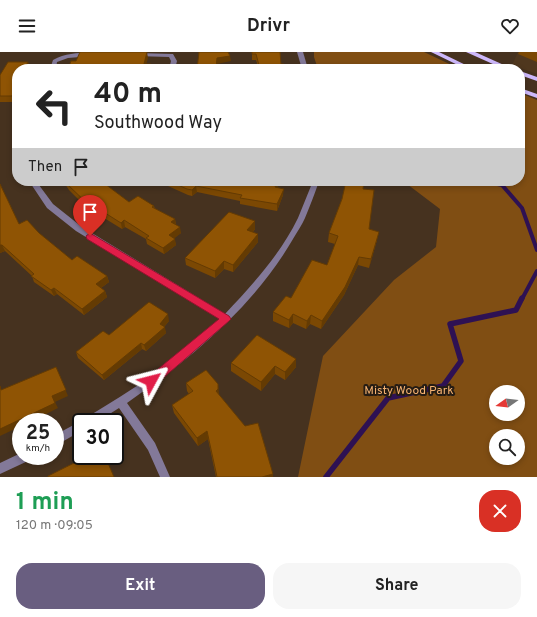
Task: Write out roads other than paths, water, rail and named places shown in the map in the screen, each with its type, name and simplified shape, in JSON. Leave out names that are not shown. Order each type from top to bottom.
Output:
[{"type":"main road","points":[[434,52],[460,64]]},
{"type":"main road","points":[[469,52],[498,64]]},
{"type":"main road","points":[[525,75],[537,79]]},
{"type":"main road","points":[[525,92],[537,96]]},
{"type":"street","points":[[300,52],[304,64]]},
{"type":"street","points":[[54,64],[55,61],[62,56],[76,54],[95,55]]},
{"type":"street","points":[[133,55],[171,55],[174,61],[173,64]]},
{"type":"street","points":[[36,186],[50,206],[79,230],[226,319]]},
{"type":"street","points":[[104,413],[121,403],[183,356],[226,319],[246,298],[268,271],[291,237],[304,212],[314,186]]},
{"type":"street","points":[[121,403],[147,437],[160,462],[165,477]]},
{"type":"street","points":[[0,469],[12,463]]},
{"type":"waterway","points":[[503,186],[522,208],[537,250]]},
{"type":"waterway","points":[[522,299],[537,271]]},
{"type":"waterway","points":[[326,477],[388,398],[443,386],[461,361],[450,324],[516,310],[522,298]]},
{"type":"park label","name":"Misty Wood Park","points":[[409,390]]}]
